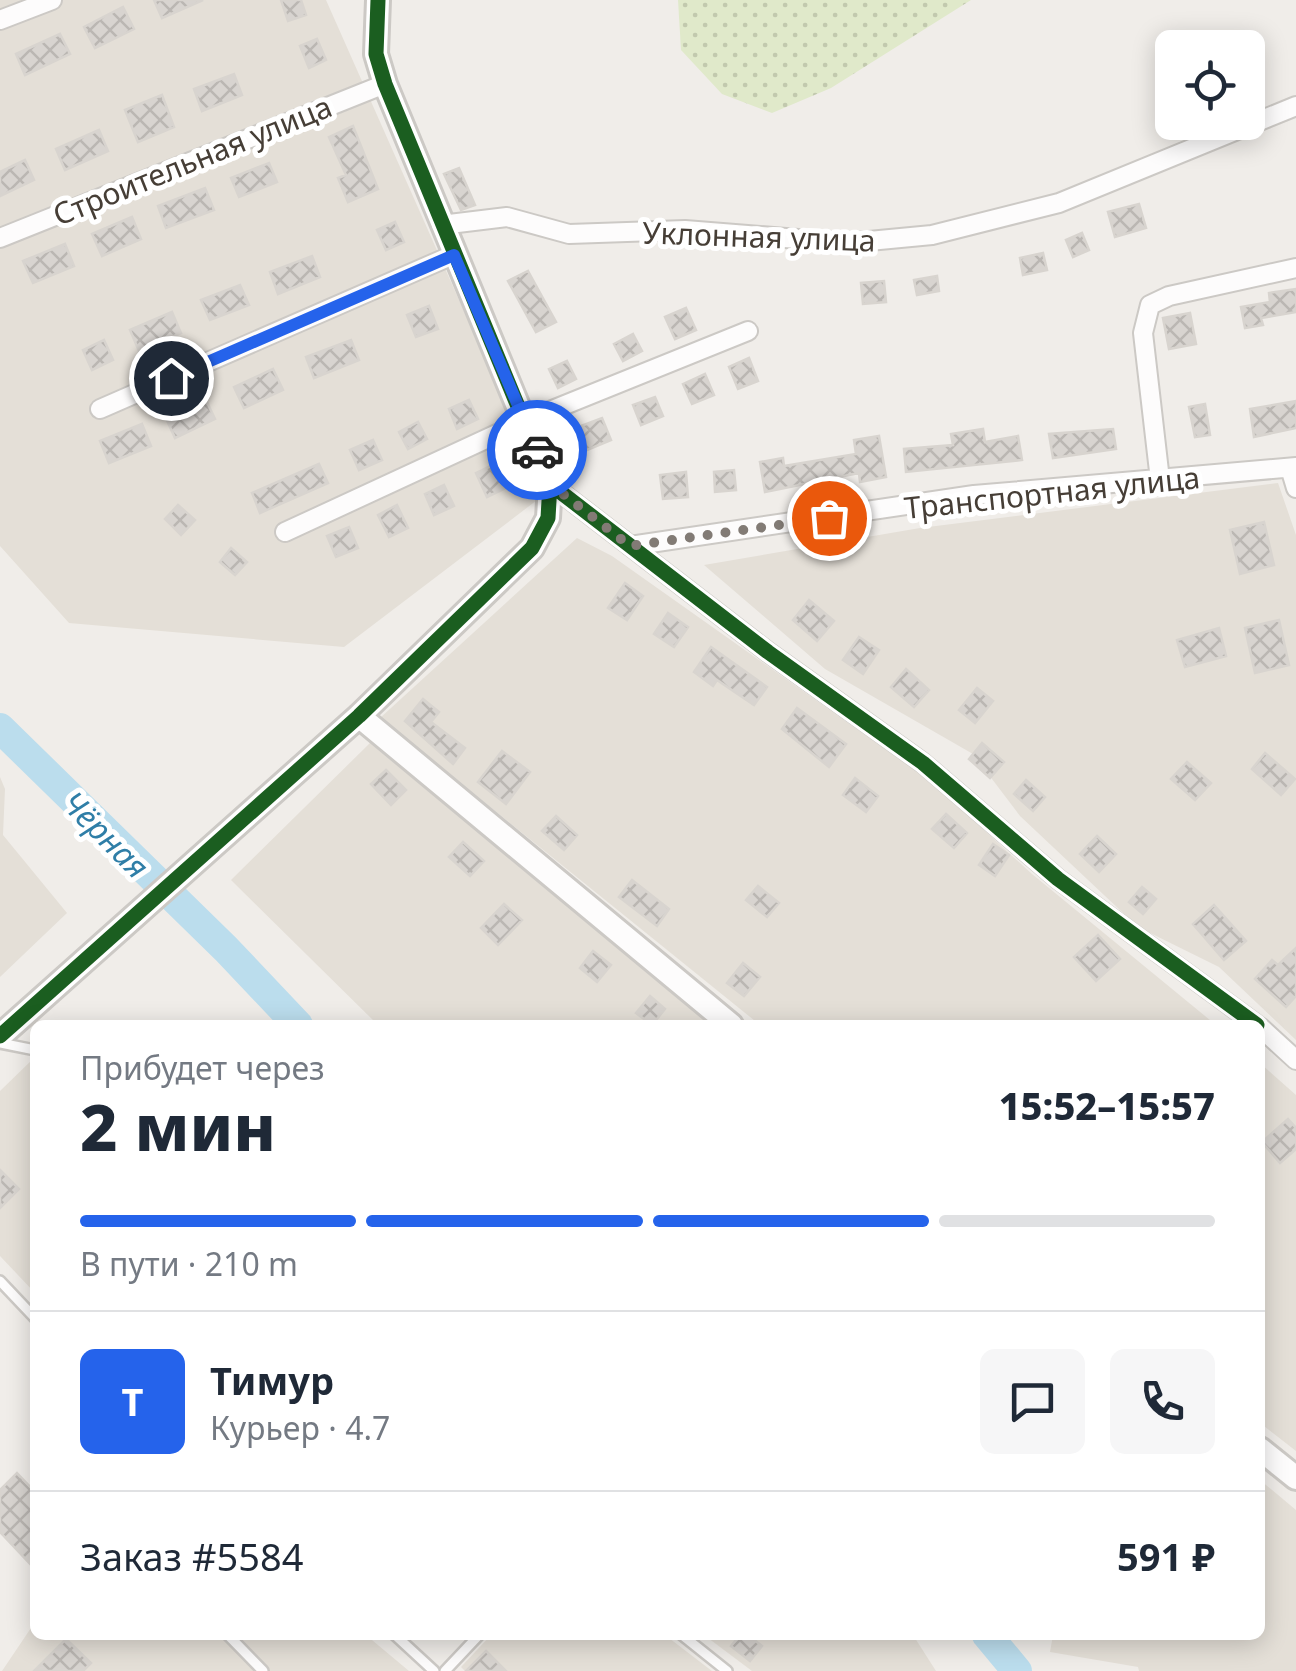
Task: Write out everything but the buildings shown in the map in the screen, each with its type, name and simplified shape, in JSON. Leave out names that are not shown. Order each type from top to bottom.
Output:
[{"type":"street","points":[[0,20],[52,0]]},
{"type":"street","points":[[0,1040],[130,918],[360,716],[532,548],[548,518],[550,484],[385,84],[376,54],[378,0]]},
{"type":"street","name":"Строительная улица","points":[[0,238],[385,84]]},
{"type":"street","name":"Уклонная улица","points":[[441,225],[507,217],[569,234],[685,230],[848,244],[932,235],[1060,203],[1296,106]]},
{"type":"street","points":[[100,409],[454,255]]},
{"type":"street","points":[[1160,480],[1143,333],[1150,305],[1169,296],[1296,268]]},
{"type":"street","points":[[285,532],[525,421],[748,331]]},
{"type":"street","points":[[1293,468],[1296,488]]},
{"type":"street","name":"Транспортная улица","points":[[630,546],[974,495],[1293,468]]},
{"type":"street","points":[[550,484],[923,763],[1058,878],[1251,1020]]},
{"type":"street","points":[[360,716],[725,1020]]},
{"type":"street","points":[[1265,1032],[1296,1060]]},
{"type":"street","points":[[1265,1453],[1296,1478]]},
{"type":"lane","points":[[0,1040],[30,1049]]},
{"type":"lane","points":[[0,1281],[30,1313]]},
{"type":"lane","points":[[233,1640],[263,1671]]},
{"type":"lane","points":[[400,1640],[434,1671]]},
{"type":"lane","points":[[446,1671],[474,1640]]},
{"type":"lane","points":[[688,1640],[727,1671]]},
{"type":"shaded area","points":[[0,0],[326,0],[545,494],[344,647],[69,623],[0,546]]},
{"type":"shaded area","points":[[1278,483],[1296,535],[1296,1040],[1219,967],[1138,927],[1020,816],[973,754],[825,669],[704,565],[920,528]]},
{"type":"shaded area","points":[[577,538],[612,556],[933,783],[1032,874],[1210,1020],[754,1020],[380,718]]},
{"type":"shaded area","points":[[370,743],[704,1020],[373,1020],[231,880]]},
{"type":"shaded area","points":[[0,777],[5,789],[3,835],[67,913],[0,977]]},
{"type":"shaded area","points":[[30,1062],[30,1288],[0,1256],[0,1091]]},
{"type":"shaded area","points":[[1265,1067],[1296,1095],[1296,1451],[1265,1427]]},
{"type":"shaded area","points":[[1265,1484],[1296,1510],[1296,1671],[1139,1671],[1138,1667],[1050,1652],[1052,1640],[1265,1640]]},
{"type":"shaded area","points":[[30,1629],[30,1640],[372,1640],[409,1671],[2,1671]]},
{"type":"shaded area","points":[[486,1640],[672,1640],[712,1671],[465,1671],[461,1667]]},
{"type":"shaded area","points":[[711,1640],[916,1640],[936,1671],[752,1671]]},
{"type":"green space","points":[[678,0],[971,0],[831,88],[772,113],[722,94],[681,50]]},
{"type":"waterway","name":"Чёрная","points":[[0,728],[293,1020]]},
{"type":"waterway","name":"Чёрная","points":[[991,1640],[1017,1671]]},
{"type":"cycle path","points":[[0,1036],[359,716],[532,548],[548,518],[550,484],[385,84],[376,54],[378,0]]},
{"type":"cycle path","points":[[550,484],[768,652],[923,763],[1058,879],[1250,1020]]},
{"type":"way so far","points":[[537,450],[550,484],[630,546],[829,518]]},
{"type":"route","points":[[171,378],[454,255],[537,450]]}]
